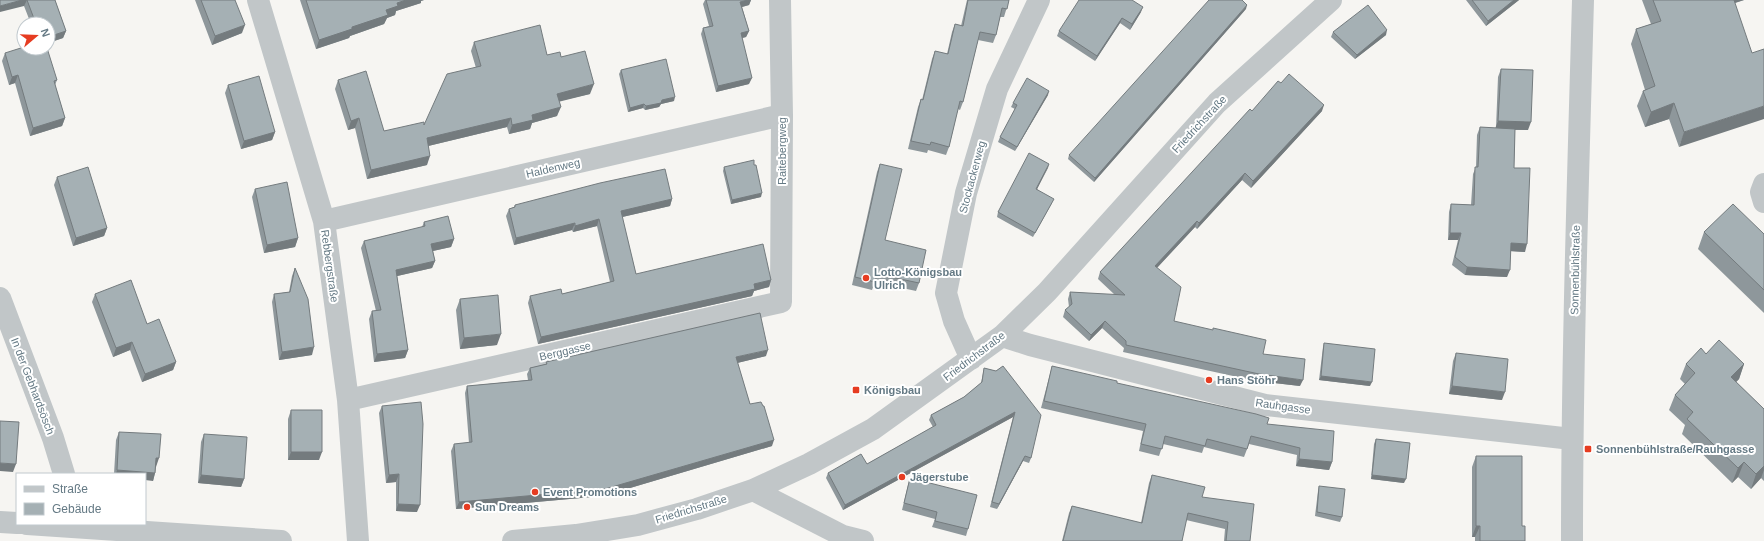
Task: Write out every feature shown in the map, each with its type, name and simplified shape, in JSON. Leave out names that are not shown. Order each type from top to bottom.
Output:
[{"type":"street","name":"Rebbergstraße","points":[[258,0],[324,221],[348,400],[358,541]]},
{"type":"street","name":"Raitebergweg","points":[[780,0],[782,114],[781,302]]},
{"type":"street","name":"Stockackerweg","points":[[971,359],[954,321],[946,293],[949,277],[966,193],[997,89],[1039,0]]},
{"type":"street","name":"Friedrichstraße","points":[[513,541],[576,535],[637,533],[697,509],[753,490],[809,464],[873,428],[1002,336],[1047,292],[1217,103],[1332,0]]},
{"type":"street","name":"Sonnenbühlstraße","points":[[1572,541],[1572,439],[1576,208],[1583,0]]},
{"type":"street","name":"Haldenweg","points":[[324,221],[782,114]]},
{"type":"street","points":[[1764,184],[1761,192],[1764,202]]},
{"type":"street","name":"In der Gebhardsösch","points":[[0,298],[53,438],[64,473]]},
{"type":"street","name":"Berggasse","points":[[348,400],[781,302]]},
{"type":"street","name":"Rauhgasse","points":[[1002,336],[1030,345],[1265,405],[1572,439]]},
{"type":"street","points":[[753,490],[843,536],[863,541]]},
{"type":"street","points":[[0,522],[16,523]]},
{"type":"street","points":[[52,525],[281,541]]},
{"type":"building","points":[[0,0],[22,0],[0,6]]},
{"type":"building","points":[[27,0],[55,0],[66,31],[56,34],[56,16],[33,16]]},
{"type":"building","points":[[201,0],[235,0],[245,25],[215,36]]},
{"type":"building","points":[[306,0],[406,0],[397,3],[398,6],[386,10],[388,15],[319,40]]},
{"type":"building","points":[[706,0],[748,0],[740,2],[749,31],[741,33],[752,78],[718,86],[703,28],[713,26]]},
{"type":"building","points":[[968,0],[1009,0],[1007,9],[1002,8],[996,35],[980,32],[963,102],[960,101],[949,147],[931,142],[930,145],[911,141],[935,51],[948,54],[955,24],[963,26]]},
{"type":"building","points":[[1079,0],[1132,0],[1143,7],[1132,24],[1122,18],[1097,56],[1059,31]]},
{"type":"building","points":[[1209,0],[1242,0],[1247,5],[1095,178],[1069,155]]},
{"type":"building","points":[[1472,0],[1514,0],[1488,21]]},
{"type":"building","points":[[1653,0],[1734,0],[1752,53],[1764,49],[1764,106],[1684,132],[1674,103],[1651,112],[1643,91],[1655,86],[1636,29],[1661,21]]},
{"type":"building","points":[[1368,5],[1387,30],[1357,55],[1333,32]]},
{"type":"building","points":[[540,25],[547,55],[560,52],[561,57],[585,51],[594,84],[557,94],[561,107],[532,115],[533,120],[512,125],[511,118],[427,138],[430,156],[371,170],[359,118],[351,121],[338,80],[366,71],[384,131],[424,122],[424,125],[447,74],[481,66],[474,42]]},
{"type":"building","points":[[16,50],[16,56],[50,56],[57,80],[54,81],[65,118],[33,128],[18,75],[12,77],[5,53]]},
{"type":"building","points":[[666,59],[675,97],[662,100],[661,103],[646,106],[644,104],[630,108],[621,70]]},
{"type":"building","points":[[1501,69],[1533,70],[1531,122],[1498,121]]},
{"type":"building","points":[[1289,74],[1324,105],[1253,181],[1245,173],[1199,223],[1197,221],[1155,266],[1181,287],[1174,321],[1266,340],[1263,354],[1305,359],[1303,380],[1259,374],[1126,345],[1126,341],[1105,321],[1091,335],[1065,310],[1072,304],[1070,292],[1125,295],[1100,272],[1250,109],[1252,111],[1278,81],[1281,83]]},
{"type":"building","points":[[259,76],[275,132],[244,141],[228,85]]},
{"type":"building","points":[[1027,78],[1049,91],[1017,147],[1000,137],[1017,105],[1013,103]]},
{"type":"building","points":[[1480,127],[1515,129],[1514,168],[1530,168],[1527,244],[1511,243],[1510,270],[1467,267],[1455,257],[1461,233],[1450,233],[1451,204],[1474,205],[1475,167],[1478,167]]},
{"type":"building","points":[[1029,153],[1049,164],[1036,189],[1054,199],[1035,233],[998,212]]},
{"type":"building","points":[[754,160],[762,193],[732,200],[724,167]]},
{"type":"building","points":[[880,164],[902,169],[885,240],[926,250],[919,283],[877,274],[875,282],[855,277]]},
{"type":"building","points":[[88,167],[107,228],[76,238],[57,177]]},
{"type":"building","points":[[665,169],[672,199],[621,211],[636,274],[763,244],[771,280],[754,284],[755,289],[541,337],[530,296],[561,289],[562,294],[614,281],[599,219],[575,226],[575,223],[516,238],[509,209],[515,207],[515,205],[600,183]]},
{"type":"building","points":[[287,182],[298,238],[267,245],[255,189]]},
{"type":"building","points":[[1733,204],[1764,234],[1764,290],[1704,232]]},
{"type":"building","points":[[448,216],[454,239],[431,244],[435,261],[396,270],[408,350],[377,354],[372,311],[381,310],[364,241],[425,226],[424,222]]},
{"type":"building","points":[[295,268],[308,299],[314,347],[282,352],[274,294],[290,292]]},
{"type":"building","points":[[131,280],[147,324],[159,319],[176,362],[145,374],[132,342],[116,348],[95,294]]},
{"type":"building","points":[[498,295],[501,334],[464,338],[460,299]]},
{"type":"building","points":[[760,313],[768,350],[736,357],[750,404],[761,402],[764,406],[774,440],[605,489],[459,502],[454,444],[472,442],[467,386],[532,380],[530,368],[547,364],[546,362]]},
{"type":"building","points":[[1719,340],[1744,364],[1731,377],[1764,409],[1764,466],[1756,474],[1744,462],[1738,468],[1687,419],[1693,412],[1675,395],[1695,373],[1686,364],[1701,348],[1706,354]]},
{"type":"building","points":[[1324,343],[1375,349],[1372,382],[1321,376]]},
{"type":"building","points":[[1456,353],[1508,359],[1505,392],[1452,386]]},
{"type":"building","points":[[1003,366],[1041,415],[1031,458],[1025,456],[999,504],[992,502],[1015,412],[845,505],[828,473],[861,454],[867,464],[936,425],[931,415],[964,397],[982,382],[984,368],[996,371]]},
{"type":"building","points":[[1052,366],[1117,381],[1117,383],[1256,414],[1269,418],[1267,424],[1334,431],[1332,462],[1299,459],[1300,448],[1251,436],[1247,449],[1207,439],[1205,446],[1165,436],[1162,449],[1141,444],[1146,424],[1044,401]]},
{"type":"building","points":[[421,402],[423,424],[420,505],[398,504],[399,474],[389,475],[382,406]]},
{"type":"building","points":[[291,410],[322,410],[322,452],[291,452]]},
{"type":"building","points":[[0,421],[19,422],[16,464],[0,463]]},
{"type":"building","points":[[119,432],[161,434],[159,458],[156,458],[155,473],[117,470]]},
{"type":"building","points":[[204,434],[247,437],[244,479],[201,475]]},
{"type":"building","points":[[1376,439],[1410,443],[1406,479],[1372,475]]},
{"type":"building","points":[[1476,456],[1522,456],[1522,526],[1525,526],[1525,541],[1480,541],[1480,526],[1476,526]]},
{"type":"building","points":[[1152,475],[1205,487],[1202,497],[1254,504],[1250,541],[1226,541],[1228,522],[1188,513],[1182,541],[1063,541],[1072,506],[1142,523]]},
{"type":"building","points":[[910,478],[977,495],[968,529],[935,521],[937,512],[904,503]]},
{"type":"building","points":[[1319,486],[1345,489],[1342,517],[1317,512]]},
{"type":"place","name":"Lotto-Königsbau Ulrich","points":[[866,278]]},
{"type":"place","name":"Hans Stöhr","points":[[1209,380]]},
{"type":"place","name":"Königsbau","points":[[856,390]]},
{"type":"place","name":"Sonnenbühlstraße/Rauhgasse","points":[[1588,449]]},
{"type":"place","name":"Jägerstube","points":[[902,477]]},
{"type":"place","name":"Event Promotions","points":[[535,492]]},
{"type":"place","name":"Sun Dreams","points":[[467,507]]}]
